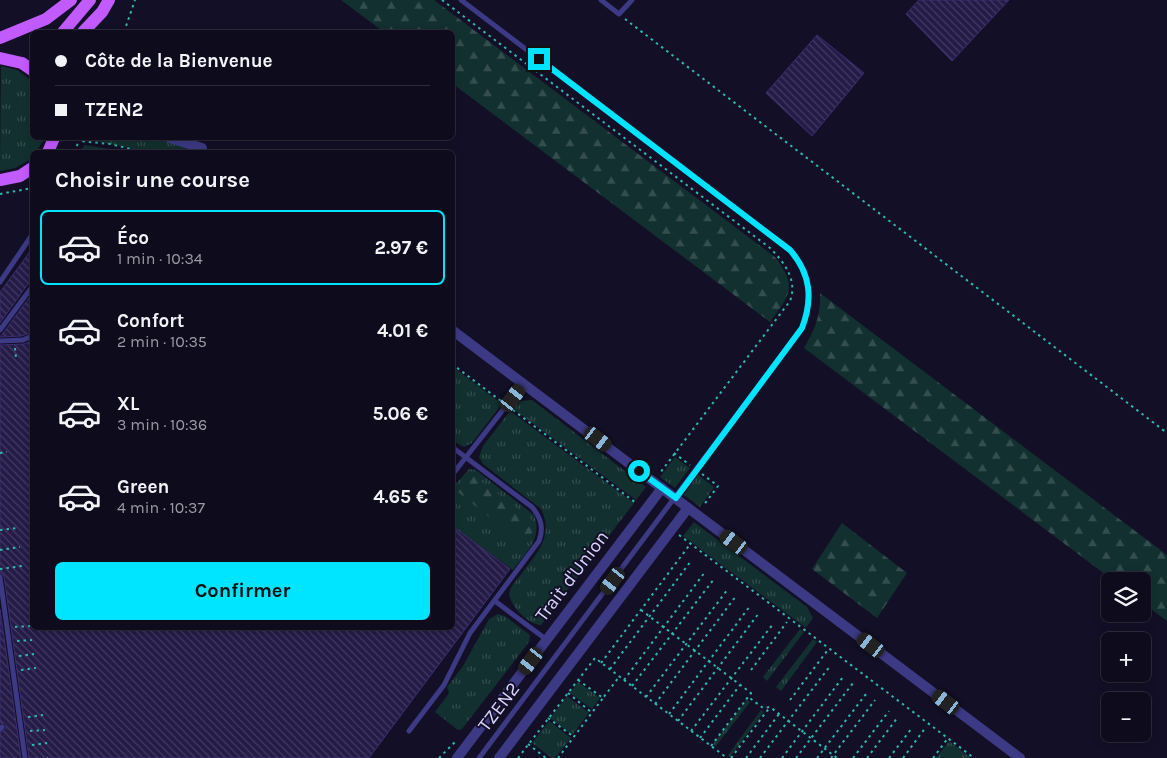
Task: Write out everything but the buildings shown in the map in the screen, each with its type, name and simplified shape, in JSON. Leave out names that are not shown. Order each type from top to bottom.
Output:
[{"type":"main road","points":[[0,38],[46,19],[70,0]]},
{"type":"main road","points":[[65,30],[90,0]]},
{"type":"main road","points":[[85,30],[102,12],[108,0]]},
{"type":"main road","points":[[0,58],[29,63]]},
{"type":"main road","points":[[0,180],[20,176],[30,171]]},
{"type":"street","points":[[92,30],[100,19],[102,12]]},
{"type":"street","points":[[175,140],[202,150]]},
{"type":"street","points":[[188,140],[203,150]]},
{"type":"street","points":[[455,332],[1020,758]]},
{"type":"street","name":"Trait d'Union","points":[[457,758],[547,640],[641,506],[662,488]]},
{"type":"street","points":[[499,758],[688,508]]},
{"type":"lane","name":"TZEN2","points":[[461,0],[774,237],[800,262],[808,280],[810,295],[808,311],[802,328],[479,758]]},
{"type":"lane","points":[[601,0],[619,14],[632,0]]},
{"type":"lane","points":[[0,282],[30,238]]},
{"type":"lane","points":[[0,330],[30,290]]},
{"type":"lane","points":[[0,341],[24,340],[30,337]]},
{"type":"lane","points":[[455,472],[524,384]]},
{"type":"lane","points":[[409,731],[444,685],[470,633],[539,541],[542,532],[541,522],[532,507],[455,449]]},
{"type":"lane","points":[[0,577],[25,758]]},
{"type":"lane","points":[[495,601],[547,640]]},
{"type":"path","points":[[125,30],[135,0]]},
{"type":"path","points":[[442,0],[770,248],[788,272],[793,291],[790,300],[658,475]]},
{"type":"path","points":[[619,14],[1167,434]]},
{"type":"path","points":[[85,140],[135,150]]},
{"type":"path","points":[[0,194],[30,188]]},
{"type":"path","points":[[0,452],[7,452]]},
{"type":"path","points":[[674,453],[718,486],[701,508]]},
{"type":"path","points":[[0,530],[17,528]]},
{"type":"path","points":[[672,529],[974,758]]},
{"type":"path","points":[[601,663],[691,544]]},
{"type":"path","points":[[0,550],[20,547]]},
{"type":"path","points":[[610,669],[691,562]]},
{"type":"path","points":[[0,569],[22,566]]},
{"type":"path","points":[[624,680],[705,572]]},
{"type":"path","points":[[632,686],[714,579]]},
{"type":"path","points":[[646,697],[728,589]]},
{"type":"path","points":[[655,704],[736,596]]},
{"type":"path","points":[[669,714],[750,606]]},
{"type":"path","points":[[641,610],[750,692],[751,699],[763,708],[770,707],[825,748],[832,757],[837,758]]},
{"type":"path","points":[[678,721],[759,613]]},
{"type":"path","points":[[751,670],[788,622]]},
{"type":"path","points":[[692,731],[773,624]]},
{"type":"path","points":[[7,628],[30,626]]},
{"type":"path","points":[[9,642],[32,640]]},
{"type":"path","points":[[790,700],[827,651]]},
{"type":"path","points":[[11,657],[34,654]]},
{"type":"path","points":[[518,758],[595,658],[727,758]]},
{"type":"path","points":[[760,758],[830,666]]},
{"type":"path","points":[[13,671],[36,668]]},
{"type":"path","points":[[558,758],[619,676]]},
{"type":"path","points":[[782,758],[844,677]]},
{"type":"path","points":[[578,680],[603,698]]},
{"type":"path","points":[[796,758],[853,683]]},
{"type":"path","points":[[700,738],[740,685]]},
{"type":"path","points":[[710,746],[750,692]]},
{"type":"path","points":[[568,693],[592,712]]},
{"type":"path","points":[[817,758],[866,694]]},
{"type":"path","points":[[832,757],[875,700]]},
{"type":"path","points":[[731,758],[770,707]]},
{"type":"path","points":[[853,758],[889,711]]},
{"type":"path","points":[[746,758],[779,714]]},
{"type":"path","points":[[20,718],[43,715]]},
{"type":"path","points":[[867,758],[898,717]]},
{"type":"path","points":[[548,718],[574,737]]},
{"type":"path","points":[[903,758],[926,727]]},
{"type":"path","points":[[889,758],[912,728]]},
{"type":"path","points":[[22,732],[45,730]]},
{"type":"path","points":[[933,758],[948,738]]},
{"type":"path","points":[[24,746],[46,743]]},
{"type":"path","points":[[528,744],[546,758]]},
{"type":"green space","points":[[341,0],[434,0],[775,257],[787,276],[789,284],[789,291],[777,313],[770,322],[455,86],[455,30],[381,30]]},
{"type":"green space","points":[[1,66],[17,70],[30,80],[30,140],[44,140],[37,150],[30,150],[30,160],[15,168],[0,171]]},
{"type":"green space","points":[[91,140],[167,140],[188,150],[138,150]]},
{"type":"green space","points":[[85,145],[115,150],[81,150]]},
{"type":"green space","points":[[820,293],[1167,555],[1167,621],[1151,609],[1151,572],[1102,572],[804,348],[816,322]]},
{"type":"green space","points":[[455,369],[502,404],[472,443],[464,447],[455,442]]},
{"type":"green space","points":[[532,400],[646,487],[636,500],[512,408],[520,401]]},
{"type":"green space","points":[[510,411],[634,503],[541,625],[531,622],[521,614],[510,599],[509,594],[510,589],[541,545],[546,528],[545,519],[541,509],[483,464],[479,457],[483,446]]},
{"type":"green space","points":[[675,457],[690,468],[675,488],[660,477]]},
{"type":"green space","points":[[469,469],[476,470],[534,515],[536,523],[535,538],[528,551],[513,570],[455,528],[455,485]]},
{"type":"green space","points":[[473,475],[532,520],[535,529],[523,544],[458,492]]},
{"type":"green space","points":[[698,475],[714,487],[700,507],[684,495]]},
{"type":"green space","points":[[694,522],[807,607],[813,618],[806,628],[683,536]]},
{"type":"green space","points":[[842,523],[907,573],[877,618],[812,569]]},
{"type":"green space","points":[[498,614],[505,616],[530,635],[529,642],[462,729],[458,730],[435,712],[449,693],[447,687],[463,666],[489,619]]},
{"type":"green space","points":[[800,629],[804,632],[767,681],[763,677]]},
{"type":"green space","points":[[813,639],[817,642],[781,691],[776,687]]},
{"type":"green space","points":[[578,682],[600,698],[592,709],[570,693]]},
{"type":"green space","points":[[567,696],[589,713],[572,735],[550,718]]},
{"type":"green space","points":[[747,699],[750,702],[716,746],[713,744]]},
{"type":"green space","points":[[761,710],[764,712],[730,757],[728,755]]},
{"type":"green space","points":[[549,721],[571,738],[555,758],[552,758],[532,743]]},
{"type":"green space","points":[[949,741],[971,758],[936,758]]},
{"type":"route","points":[[539,59],[790,250],[800,262],[808,280],[810,295],[808,311],[802,328],[676,498],[639,471]]}]
